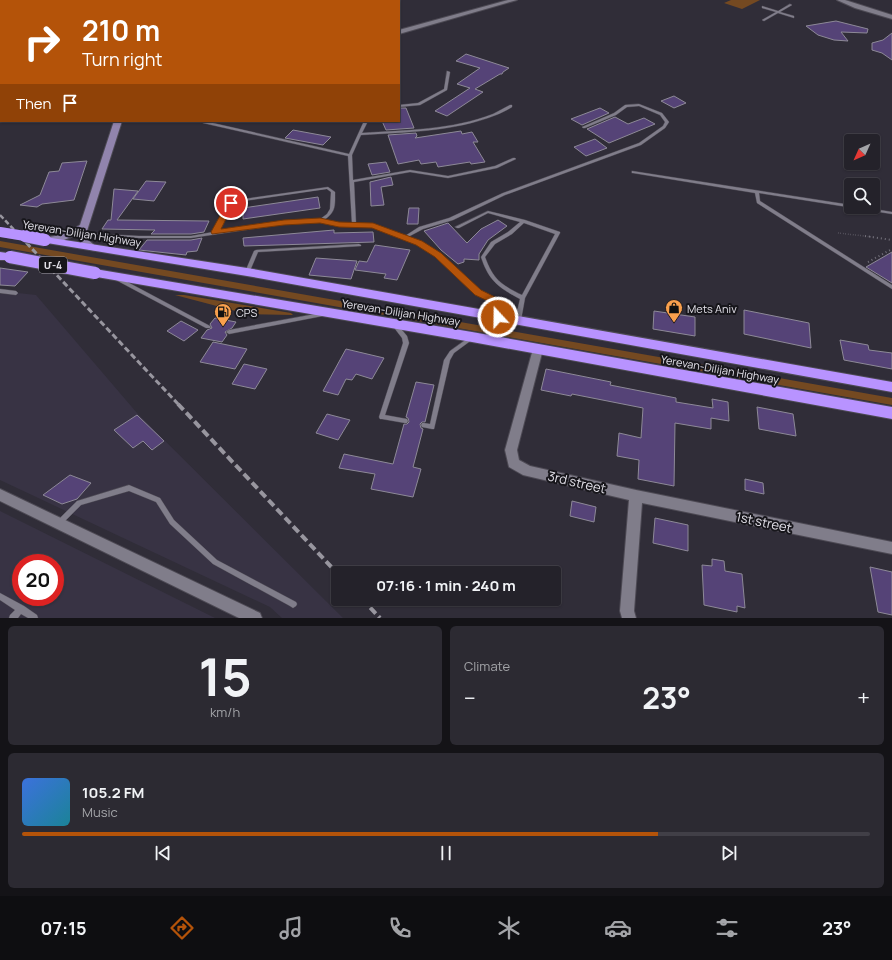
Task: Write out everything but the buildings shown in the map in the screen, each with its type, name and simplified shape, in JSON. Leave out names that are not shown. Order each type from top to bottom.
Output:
[{"type":"highway","name":"Yerevan-Dilijan Highway","points":[[0,232],[247,272],[892,387]]},
{"type":"highway","name":"Yerevan-Dilijan Highway","points":[[5,257],[393,323],[892,413]]},
{"type":"street","points":[[400,32],[514,0]]},
{"type":"street","points":[[840,0],[857,7],[892,17]]},
{"type":"street","points":[[93,248],[84,241],[83,230],[117,125]]},
{"type":"street","points":[[45,240],[64,237],[83,230]]},
{"type":"street","name":"3rd street","points":[[538,349],[511,450],[513,462],[528,471],[636,496]]},
{"type":"street","points":[[0,495],[255,618]]},
{"type":"street","points":[[629,618],[627,611],[636,496]]},
{"type":"street","name":"1st street","points":[[636,496],[892,548]]},
{"type":"lane","points":[[763,20],[791,5]]},
{"type":"lane","points":[[762,7],[793,17]]},
{"type":"lane","points":[[400,106],[419,104],[446,89],[448,72]]},
{"type":"lane","points":[[404,238],[421,228],[451,219],[504,194],[640,144],[664,127],[667,122],[661,114],[640,105],[626,106],[615,114],[584,127]]},
{"type":"lane","points":[[360,134],[434,129],[475,120],[504,111],[511,106]]},
{"type":"lane","points":[[208,122],[350,155]]},
{"type":"lane","points":[[354,225],[350,155],[366,122]]},
{"type":"lane","points":[[352,181],[410,171],[448,177],[496,167],[514,159]]},
{"type":"lane","points":[[633,172],[757,193],[892,213]]},
{"type":"lane","points":[[215,232],[231,203],[328,188],[333,192],[333,210],[332,213],[320,221]]},
{"type":"lane","points":[[757,193],[758,202],[892,287]]},
{"type":"lane","points":[[457,228],[488,212],[523,221],[558,234],[523,298],[518,320]]},
{"type":"lane","points":[[83,230],[139,238],[191,237],[284,222],[320,221],[339,224],[373,226],[419,243],[438,255],[478,293],[494,301],[498,317]]},
{"type":"lane","points":[[523,221],[510,233],[493,243],[484,257],[488,271],[502,288],[523,298]]},
{"type":"lane","points":[[247,272],[256,251],[359,245]]},
{"type":"lane","points":[[110,275],[208,327]]},
{"type":"lane","points":[[0,290],[16,293]]},
{"type":"lane","points":[[229,332],[332,313]]},
{"type":"lane","points":[[393,323],[402,331],[406,343],[382,417],[405,421]]},
{"type":"lane","points":[[424,425],[432,427],[447,360],[452,352],[472,337]]},
{"type":"lane","points":[[58,524],[79,503],[130,488],[158,500],[172,522],[215,562],[293,604]]},
{"type":"lane","points":[[0,596],[34,618]]},
{"type":"lane","points":[[13,618],[21,609]]},
{"type":"path","points":[[838,233],[892,240]]},
{"type":"path","points":[[860,267],[892,249]]},
{"type":"shaded area","points":[[731,0],[760,0],[742,9],[724,3]]},
{"type":"shaded area","points":[[0,241],[892,398],[892,405],[0,247]]},
{"type":"shaded area","points":[[0,291],[36,295],[137,413],[343,618],[282,618],[270,607],[0,480]]},
{"type":"shaded area","points":[[175,295],[184,295],[291,313],[293,315],[247,314]]},
{"type":"shaded area","points":[[0,511],[215,618],[0,618]]},
{"type":"railway","points":[[0,215],[21,237]]},
{"type":"railway","points":[[20,236],[179,405]]},
{"type":"railway","points":[[178,404],[331,567]]},
{"type":"railway","points":[[369,606],[380,618]]},
{"type":"place","name":"Mets Aniv","points":[[674,323]]},
{"type":"place","name":"CPS","points":[[223,327]]},
{"type":"route","points":[[231,203],[215,232],[284,222],[320,221],[339,224],[373,226],[419,243],[438,255],[478,293],[494,301],[498,317]]}]
